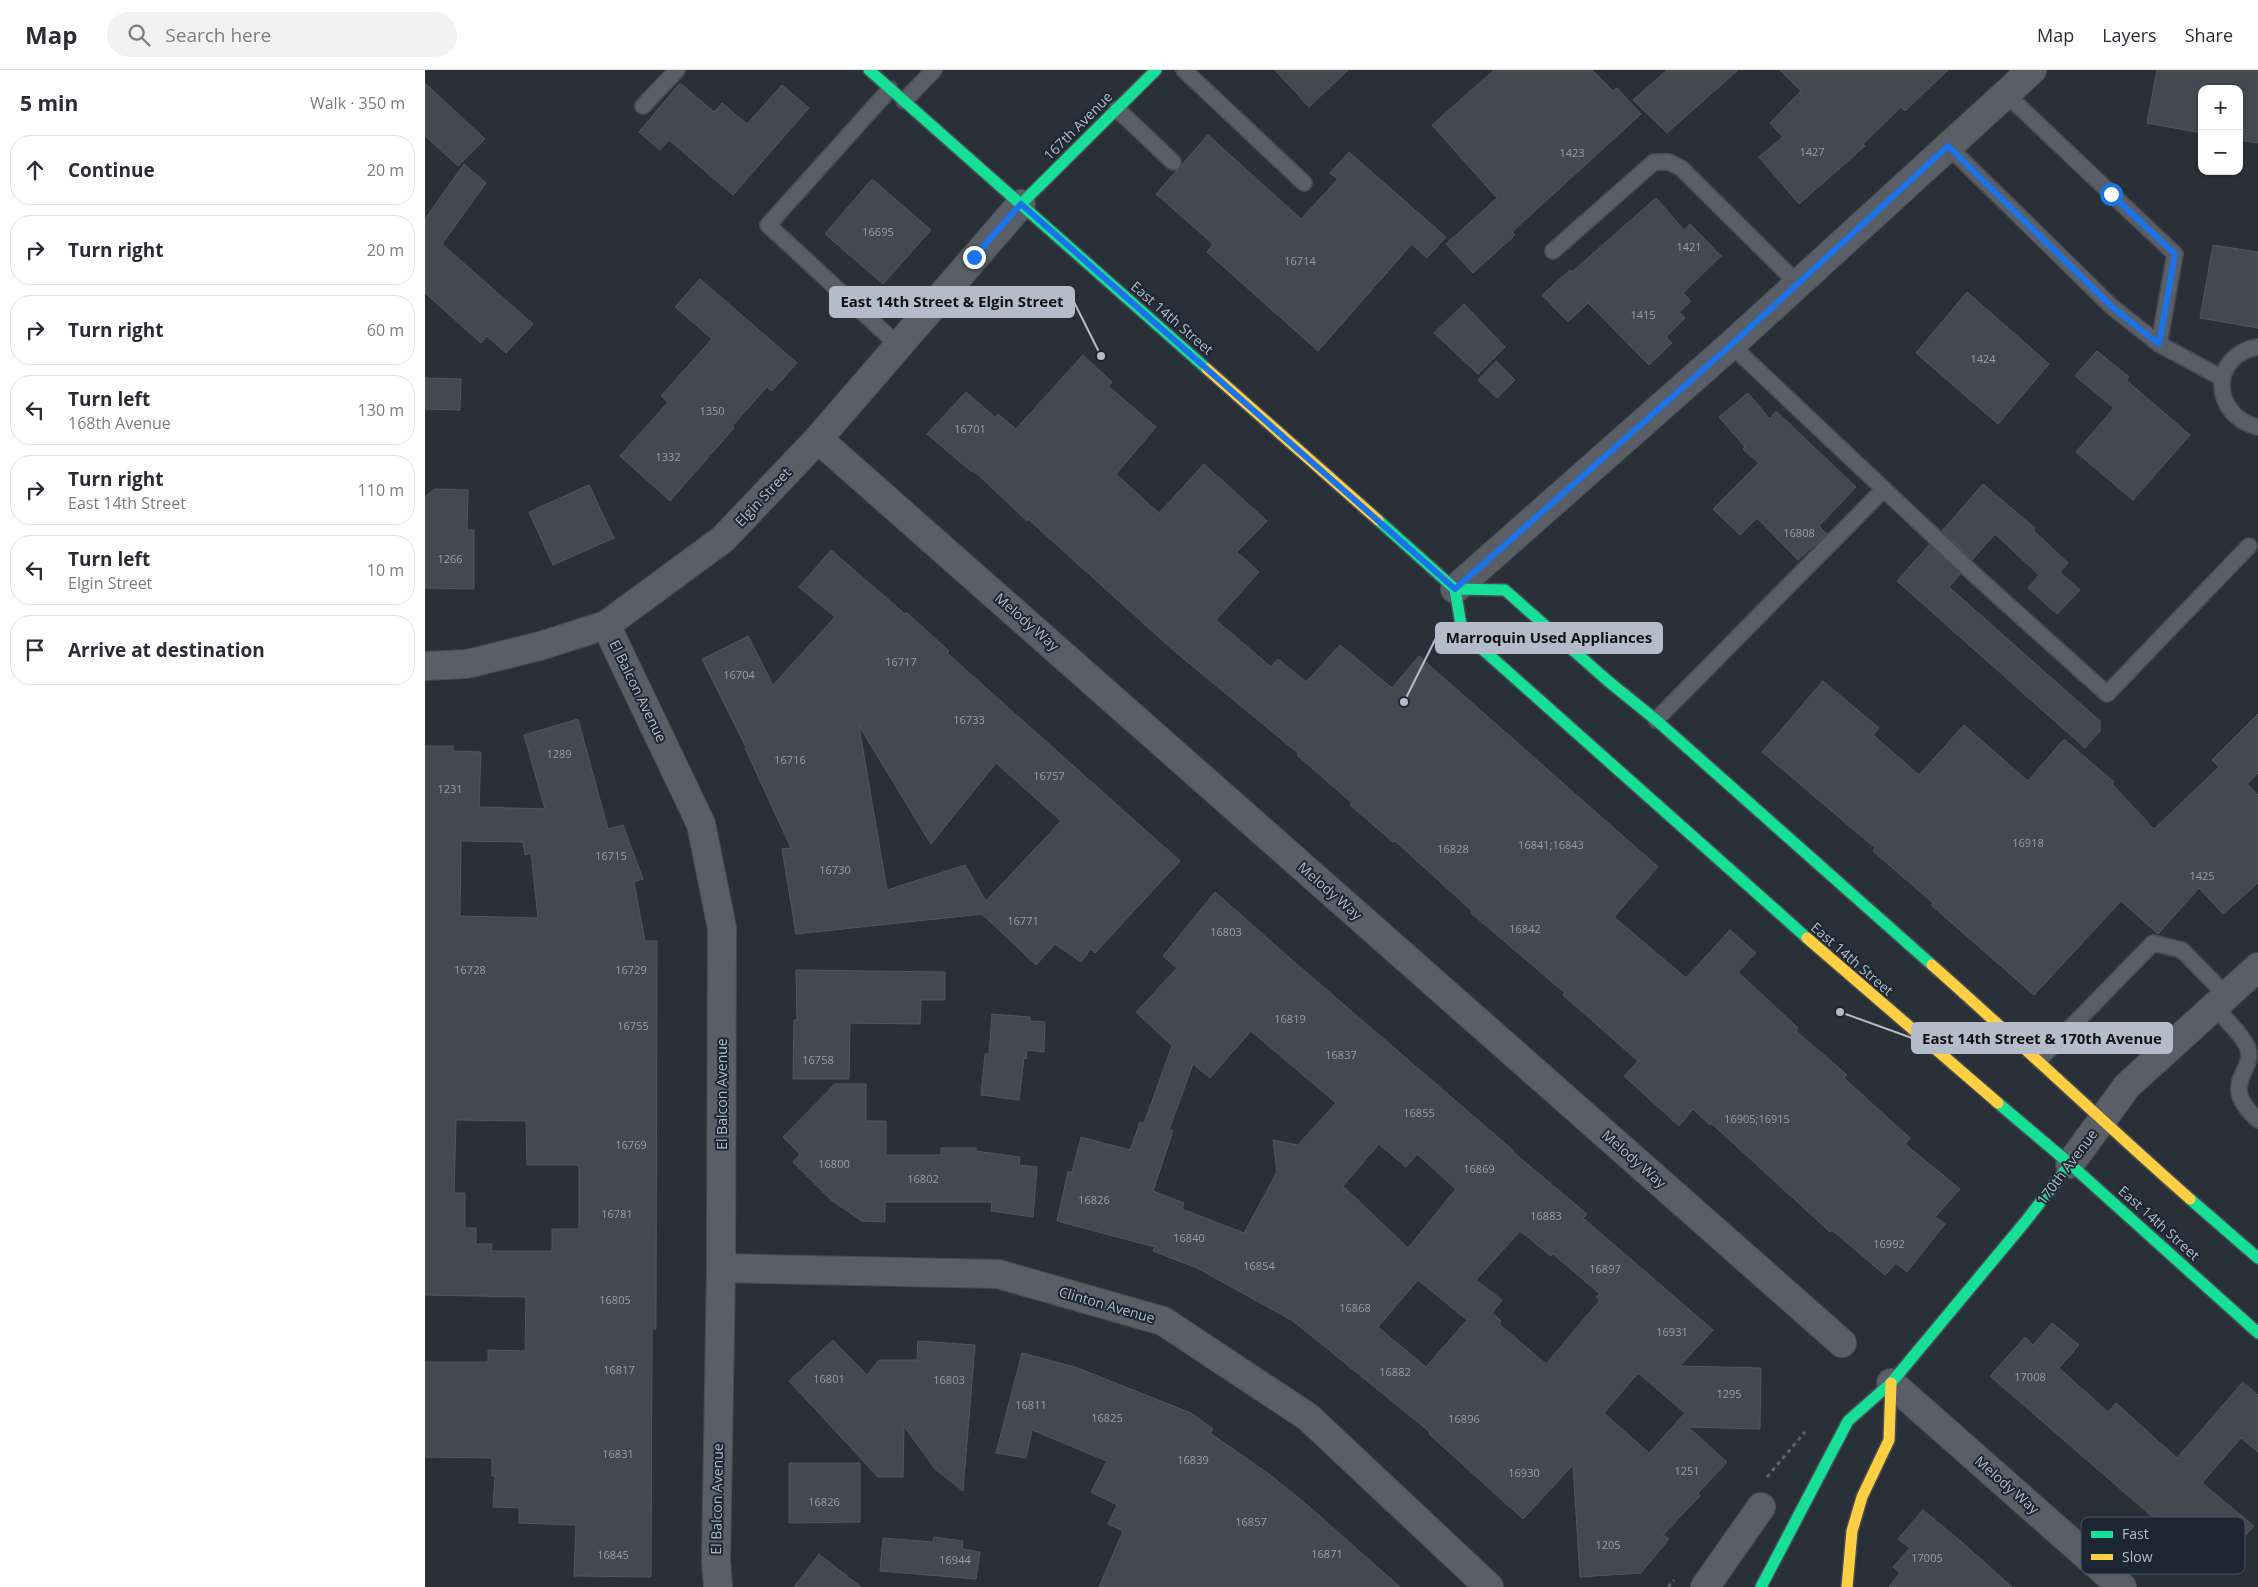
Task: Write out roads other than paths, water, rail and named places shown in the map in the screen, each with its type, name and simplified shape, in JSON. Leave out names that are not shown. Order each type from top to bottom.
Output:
[{"type":"main road","name":"East 14th Street","points":[[869,70],[1455,589],[1462,631],[1862,987],[2070,1164],[2258,1333]]},
{"type":"main road","name":"167th Avenue","points":[[1021,204],[1157,70]]},
{"type":"main road","points":[[1455,589],[1505,590],[1655,720],[2039,1060],[2101,1121],[2258,1258]]},
{"type":"main road","name":"170th Avenue","points":[[1761,1587],[1848,1421],[1891,1383],[2025,1222],[2070,1164]]},
{"type":"main road","points":[[1847,1587],[1851,1531],[1862,1497],[1889,1440],[1891,1383]]},
{"type":"street","points":[[1455,589],[1731,345],[2031,70]]},
{"type":"street","name":"Elgin Street","points":[[425,666],[467,664],[540,646],[607,625],[723,540],[818,438],[1021,204]]},
{"type":"street","name":"Melody Way","points":[[818,438],[1842,1343]]},
{"type":"street","name":"El Balcon Avenue","points":[[607,625],[701,824],[722,928],[721,1268],[716,1542],[718,1587]]},
{"type":"street","name":"170th Avenue","points":[[2070,1164],[2127,1086],[2258,967]]},
{"type":"street","name":"Clinton Avenue","points":[[721,1268],[998,1274],[1163,1321],[1308,1417],[1489,1587]]},
{"type":"street","name":"Melody Way","points":[[1891,1383],[2081,1551]]},
{"type":"street","points":[[1705,1587],[1761,1507]]},
{"type":"street","name":"Melody Way","points":[[2107,1574],[2122,1587]]},
{"type":"lane","points":[[643,106],[677,70]]},
{"type":"lane","points":[[904,101],[934,70]]},
{"type":"lane","points":[[1184,70],[1304,183]]},
{"type":"lane","points":[[890,89],[768,225],[898,345]]},
{"type":"lane","points":[[2006,94],[2175,254],[2159,344]]},
{"type":"lane","points":[[1117,109],[1173,162]]},
{"type":"lane","points":[[1948,146],[2111,306],[2159,344],[2222,378]]},
{"type":"lane","points":[[1553,251],[1654,162],[1669,162],[1681,168],[1798,284]]},
{"type":"lane","points":[[1731,345],[1977,577],[2107,694],[2249,546]]},
{"type":"lane","points":[[2258,347],[2249,348],[2237,355],[2228,365],[2222,378],[2221,392],[2225,405],[2234,416],[2246,424],[2258,427]]},
{"type":"lane","points":[[1655,720],[1883,489]]},
{"type":"lane","points":[[2039,1060],[2153,943],[2182,950],[2220,1001],[2248,1046],[2249,1060],[2239,1092],[2245,1108],[2258,1120]]},
{"type":"place","name":"East 14th Street & Elgin Street","points":[[1101,356]]},
{"type":"place","name":"Marroquin Used Appliances","points":[[1404,702]]},
{"type":"place","name":"East 14th Street & 170th Avenue","points":[[1840,1012]]}]
